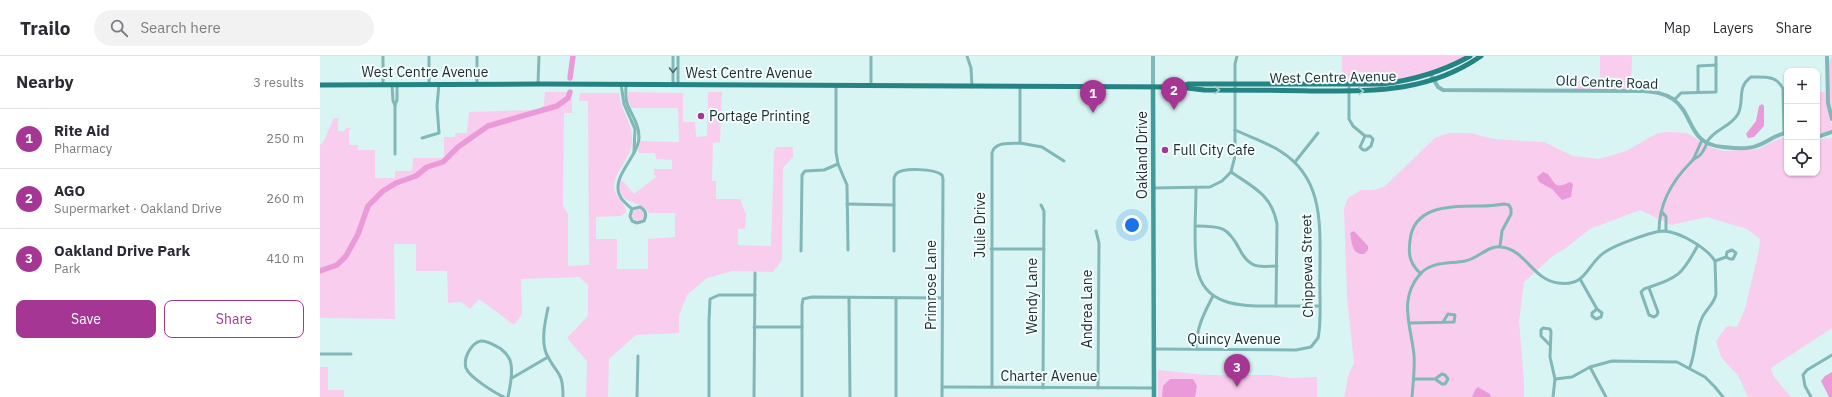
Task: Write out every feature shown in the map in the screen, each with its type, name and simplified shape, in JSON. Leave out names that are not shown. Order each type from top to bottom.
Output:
[{"type":"main road","name":"West Centre Avenue","points":[[1349,88],[1407,81],[1431,75],[1470,56]]},
{"type":"main road","name":"West Centre Avenue","points":[[320,84],[1179,87],[1204,90],[1235,88],[1394,89],[1434,80],[1463,68],[1482,56]]},
{"type":"main road","name":"Oakland Drive","points":[[1153,88],[1154,397]]},
{"type":"street","points":[[383,56],[383,84]]},
{"type":"street","points":[[429,56],[429,84]]},
{"type":"street","points":[[477,56],[477,84]]},
{"type":"street","points":[[538,84],[539,56]]},
{"type":"street","points":[[673,56],[675,85]]},
{"type":"street","points":[[675,85],[678,56]]},
{"type":"street","points":[[871,56],[871,86]]},
{"type":"street","points":[[967,56],[971,68],[972,87]]},
{"type":"street","name":"Oakland Drive","points":[[1153,56],[1153,88]]},
{"type":"street","points":[[1153,188],[1196,188],[1216,184],[1231,172],[1235,161],[1235,64],[1237,56]]},
{"type":"street","points":[[1674,100],[1681,93],[1716,92],[1716,56]]},
{"type":"street","points":[[1826,56],[1828,103],[1832,119]]},
{"type":"street","points":[[1698,92],[1698,66],[1716,65]]},
{"type":"street","name":"Old Centre Road","points":[[1431,75],[1439,88],[1443,90],[1644,91],[1661,94],[1674,100],[1684,112],[1695,133],[1705,142]]},
{"type":"street","points":[[1659,231],[1659,216],[1662,212],[1665,199],[1672,186],[1693,160],[1711,134],[1728,124],[1736,117],[1740,109],[1742,86],[1751,77],[1768,77],[1775,79],[1783,89],[1784,104]]},
{"type":"street","points":[[394,84],[394,154]]},
{"type":"street","points":[[422,138],[439,133],[437,106],[439,84]]},
{"type":"street","points":[[624,84],[624,104],[636,125],[636,139],[634,152],[620,178],[618,186],[620,198],[632,209]]},
{"type":"street","points":[[836,86],[836,152],[838,164],[848,185],[848,250]]},
{"type":"street","points":[[1020,87],[1020,143],[1042,146],[1064,161]]},
{"type":"street","points":[[1349,88],[1349,119],[1353,126],[1365,136],[1370,136],[1373,139],[1371,146],[1366,150],[1360,146],[1365,136]]},
{"type":"street","name":"Chippewa Street","points":[[1235,130],[1277,149],[1295,162],[1310,184],[1318,210],[1320,228],[1320,334],[1314,345]]},
{"type":"street","points":[[1820,136],[1832,132]]},
{"type":"street","points":[[1295,162],[1318,133]]},
{"type":"street","points":[[1705,142],[1723,147],[1751,148],[1784,135]]},
{"type":"street","points":[[1693,160],[1700,156],[1705,142]]},
{"type":"street","name":"Julie Drive","points":[[992,387],[992,150],[1001,144],[1020,143]]},
{"type":"street","points":[[801,251],[802,175],[805,171],[824,170],[838,164]]},
{"type":"street","name":"Primrose Lane","points":[[894,205],[894,178],[897,173],[904,170],[932,170],[941,174],[943,179],[942,397]]},
{"type":"street","points":[[1231,172],[1260,191],[1272,206],[1277,224],[1276,306]]},
{"type":"street","points":[[1196,188],[1196,260],[1199,273],[1213,296],[1241,306],[1319,306]]},
{"type":"street","points":[[847,204],[894,205],[894,251]]},
{"type":"street","points":[[1421,274],[1412,265],[1409,254],[1412,230],[1415,224],[1424,215],[1448,207],[1504,204],[1509,206],[1511,209],[1511,214],[1502,231],[1500,246]]},
{"type":"street","name":"Wendy Lane","points":[[1041,205],[1044,211],[1043,388]]},
{"type":"street","points":[[640,207],[645,210],[646,216],[644,221],[637,224],[632,221],[630,214],[632,209],[640,207]]},
{"type":"street","points":[[1662,212],[1666,217],[1666,231]]},
{"type":"street","points":[[1196,226],[1222,228],[1228,230],[1243,256],[1248,261],[1257,266],[1277,266]]},
{"type":"street","name":"Andrea Lane","points":[[1096,231],[1099,243],[1098,388]]},
{"type":"street","points":[[1412,397],[1414,356],[1407,306],[1409,292],[1421,274],[1428,268],[1440,263],[1473,259],[1491,248],[1500,246],[1509,248],[1518,253],[1546,280],[1566,284],[1580,279],[1605,252],[1659,231],[1666,231],[1698,245],[1709,252],[1715,261],[1717,278],[1716,298],[1701,318],[1695,354],[1690,367]]},
{"type":"street","points":[[1649,288],[1658,312],[1658,315],[1654,317],[1649,315],[1641,294],[1642,290],[1680,274],[1698,245]]},
{"type":"street","points":[[991,249],[1044,249]]},
{"type":"street","points":[[1715,261],[1726,257]]},
{"type":"street","points":[[754,397],[755,273]]},
{"type":"street","points":[[1580,279],[1597,309]]},
{"type":"street","points":[[709,397],[709,305],[712,298],[719,295],[755,295]]},
{"type":"street","points":[[1196,349],[1200,322],[1213,296]]},
{"type":"street","points":[[802,397],[802,305],[804,298],[942,298]]},
{"type":"street","points":[[849,298],[850,397]]},
{"type":"street","points":[[896,298],[896,397]]},
{"type":"street","points":[[548,308],[544,324],[545,346],[548,357],[561,376],[563,397]]},
{"type":"street","points":[[1410,323],[1443,322]]},
{"type":"street","points":[[754,327],[802,327]]},
{"type":"street","points":[[1550,345],[1541,336],[1541,330],[1543,328],[1550,329],[1550,345],[1555,379],[1552,397]]},
{"type":"street","points":[[504,397],[469,373],[465,364],[467,354],[474,345],[481,341],[497,347],[510,358],[512,378],[508,397]]},
{"type":"street","name":"Quincy Avenue","points":[[1154,349],[1296,350],[1307,349],[1314,345]]},
{"type":"street","points":[[320,354],[351,354]]},
{"type":"street","points":[[1812,397],[1805,386],[1802,375],[1807,370],[1832,355]]},
{"type":"street","points":[[637,397],[638,356]]},
{"type":"street","points":[[512,378],[548,357]]},
{"type":"street","points":[[1555,379],[1572,377],[1590,367],[1620,360],[1669,361],[1677,362],[1690,367],[1711,382],[1723,397]]},
{"type":"street","points":[[1590,367],[1606,397]]},
{"type":"street","points":[[1414,379],[1435,379]]},
{"type":"street","name":"Charter Avenue","points":[[942,387],[1154,388]]},
{"type":"shaded area","points":[[1342,56],[1472,56],[1404,83],[1369,87],[1342,86]]},
{"type":"shaded area","points":[[1600,56],[1632,56],[1631,89],[1574,89],[1573,81],[1600,81]]},
{"type":"shaded area","points":[[1832,56],[1832,114],[1829,93],[1828,67]]},
{"type":"shaded area","points":[[545,92],[572,92],[572,113],[564,113],[563,206],[568,214],[568,266],[589,265],[588,101],[579,101],[580,93],[619,93],[620,100],[631,130],[631,149],[617,176],[614,188],[616,195],[626,209],[626,212],[621,216],[596,217],[596,239],[617,239],[617,269],[648,269],[648,239],[675,237],[675,213],[649,213],[641,206],[625,199],[620,190],[620,182],[623,181],[634,194],[656,177],[654,174],[654,169],[672,169],[672,160],[656,159],[655,153],[639,153],[638,151],[640,141],[679,142],[678,108],[631,108],[628,99],[628,92],[683,93],[683,122],[695,122],[696,137],[707,136],[708,92],[722,92],[720,142],[713,143],[712,181],[716,181],[716,199],[740,199],[746,214],[745,229],[738,229],[738,245],[771,246],[774,151],[777,147],[793,147],[793,157],[783,168],[782,260],[773,272],[732,271],[707,278],[687,295],[679,315],[679,333],[636,335],[609,359],[608,397],[586,397],[587,361],[567,338],[588,316],[588,285],[579,277],[521,279],[522,314],[514,325],[479,299],[470,309],[461,302],[448,303],[447,271],[416,271],[416,244],[394,244],[395,319],[320,318],[320,145],[323,143],[334,118],[338,118],[338,131],[344,131],[346,128],[351,128],[349,130],[349,145],[358,145],[358,150],[375,150],[375,178],[395,178],[395,171],[412,171],[413,158],[444,158],[444,137],[455,137],[455,133],[467,133],[469,112],[537,110],[544,105]]},
{"type":"shaded area","points":[[1820,92],[1825,92],[1832,130],[1820,134]]},
{"type":"shaded area","points":[[1762,104],[1764,106],[1764,126],[1754,137],[1748,138],[1746,134],[1756,121],[1759,106]]},
{"type":"shaded area","points":[[1449,133],[1470,133],[1494,139],[1544,142],[1573,156],[1599,159],[1626,151],[1658,133],[1687,133],[1709,147],[1724,151],[1758,149],[1784,137],[1784,176],[1820,176],[1820,139],[1832,138],[1832,328],[1771,368],[1774,377],[1791,397],[1748,397],[1739,377],[1721,357],[1716,341],[1727,326],[1737,327],[1745,309],[1759,250],[1760,239],[1747,229],[1707,217],[1671,225],[1640,210],[1590,229],[1566,248],[1554,255],[1524,282],[1519,321],[1524,397],[1344,397],[1349,373],[1354,363],[1347,297],[1344,208],[1348,198],[1361,190],[1373,190],[1384,187],[1435,138]]},
{"type":"shaded area","points":[[1543,172],[1548,174],[1556,185],[1570,182],[1573,184],[1571,197],[1562,200],[1552,189],[1539,182],[1537,177]]},
{"type":"shaded area","points":[[636,209],[640,209],[644,215],[640,221],[636,221],[632,217],[632,213]]},
{"type":"shaded area","points":[[1354,231],[1368,246],[1368,250],[1364,254],[1360,254],[1354,250],[1350,233]]},
{"type":"shaded area","points":[[320,367],[328,367],[328,390],[344,390],[344,397],[320,397]]},
{"type":"shaded area","points":[[1158,370],[1205,375],[1272,375],[1291,378],[1317,377],[1317,397],[1158,397]]},
{"type":"shaded area","points":[[1832,372],[1832,397],[1829,397],[1821,381],[1825,376]]},
{"type":"shaded area","points":[[1170,379],[1193,379],[1197,386],[1195,397],[1162,397],[1163,386]]},
{"type":"shaded area","points":[[1478,387],[1490,394],[1491,397],[1472,397]]},
{"type":"waterway","points":[[570,78],[573,56]]},
{"type":"waterway","points":[[320,271],[337,265],[346,256],[358,234],[368,206],[383,191],[396,183],[416,176],[427,167],[443,162],[458,147],[488,126],[557,106],[568,98],[570,92]]},
{"type":"place","name":"AGO","points":[[1174,110]]},
{"type":"place","name":"Rite Aid","points":[[1093,113]]},
{"type":"place","name":"Portage Printing","points":[[701,116]]},
{"type":"place","name":"Full City Cafe","points":[[1165,150]]},
{"type":"place","name":"Oakland Drive Park","points":[[1237,387]]}]
